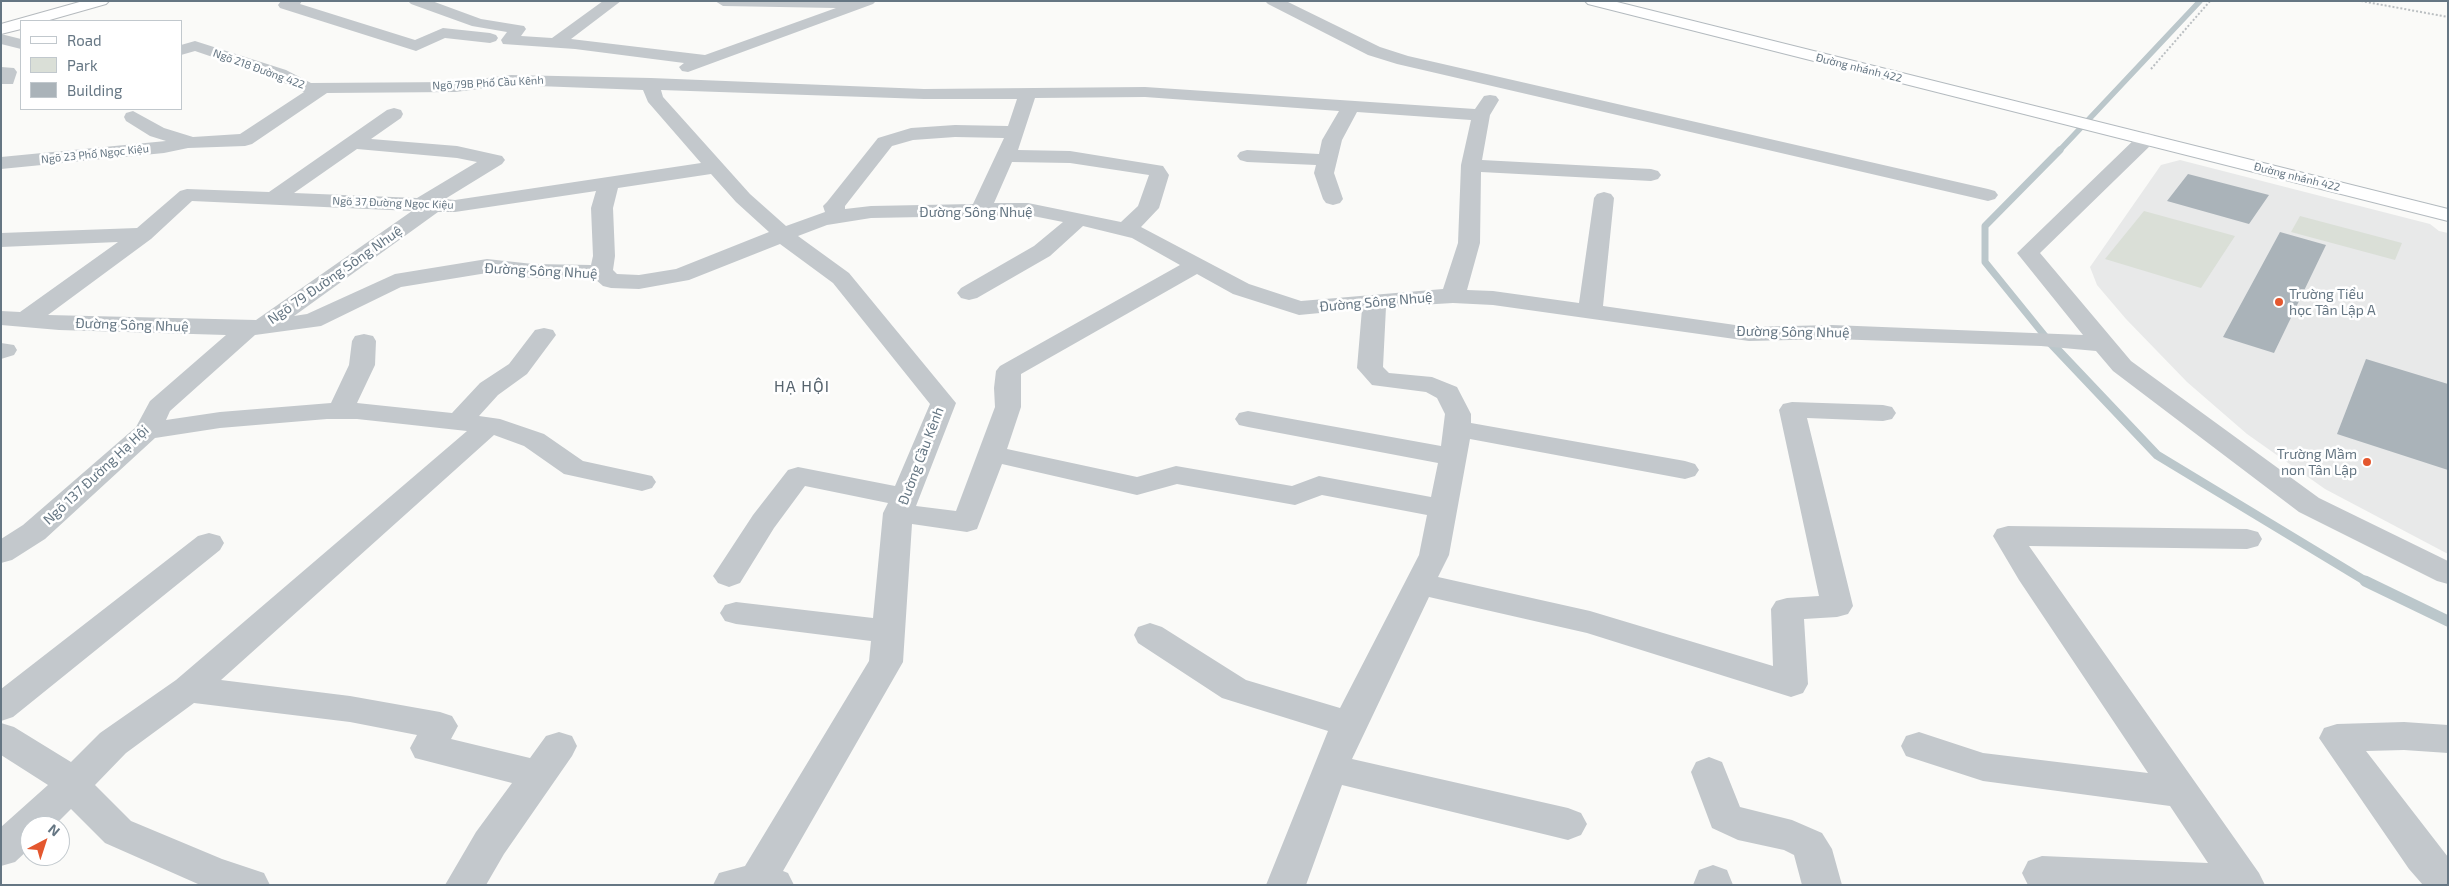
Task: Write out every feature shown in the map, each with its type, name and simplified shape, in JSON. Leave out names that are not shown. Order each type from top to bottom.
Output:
[{"type":"street","points":[[33,20],[101,1]]},
{"type":"street","points":[[294,1],[286,5],[416,46],[443,33],[509,40],[549,51],[705,60]]},
{"type":"street","points":[[416,1],[478,22],[518,29],[509,40]]},
{"type":"street","points":[[511,80],[613,1]]},
{"type":"street","points":[[723,1],[865,2]]},
{"type":"street","points":[[1273,1],[1374,51],[1403,60],[1988,194]]},
{"type":"street","name":"Đường nhánh 422","points":[[1593,1],[2448,215]]},
{"type":"street","points":[[651,83],[705,60],[865,2]]},
{"type":"street","points":[[1,29],[20,24]]},
{"type":"street","points":[[1,39],[20,44]]},
{"type":"street","name":"Ngõ 218 Đường 422","points":[[188,48],[280,74],[308,88],[324,87]]},
{"type":"street","name":"Ngõ 79B Phố Cầu Kênh","points":[[324,87],[455,87],[511,80],[651,83],[924,94],[1145,92],[1481,115]]},
{"type":"street","points":[[1453,296],[1469,243],[1471,165],[1481,115],[1500,81]]},
{"type":"street","name":"Đường Cầu Kênh","points":[[651,83],[654,98],[744,198],[773,223],[783,236],[841,278],[943,403],[901,505],[886,662],[755,883]]},
{"type":"street","points":[[133,117],[158,132],[188,142],[244,140],[324,87]]},
{"type":"street","points":[[981,210],[1016,132],[1028,93]]},
{"type":"street","points":[[1333,199],[1324,173],[1332,140],[1352,105]]},
{"type":"street","points":[[274,198],[394,114]]},
{"type":"street","points":[[836,216],[834,206],[885,142],[911,134],[955,131],[1016,132]]},
{"type":"street","points":[[2136,137],[2028,253],[2122,366],[2309,505],[2448,574]]},
{"type":"street","name":"Ngõ 23 Phố Ngọc Kiệu","points":[[1,163],[164,147],[188,142]]},
{"type":"street","name":"Ngõ 79 Đường Sông Nhuệ","points":[[255,327],[351,265],[427,205],[495,160],[457,152],[355,143]]},
{"type":"street","points":[[1005,156],[1070,157],[1156,170],[1159,175],[1148,208],[1126,230]]},
{"type":"street","points":[[1247,156],[1327,160]]},
{"type":"street","points":[[1471,165],[1651,175]]},
{"type":"street","name":"Ngõ 37 Đường Ngọc Kiệu","points":[[143,234],[186,195],[455,206],[717,167]]},
{"type":"street","points":[[601,272],[604,256],[602,208],[609,183]]},
{"type":"street","points":[[1590,312],[1604,198]]},
{"type":"street","name":"Đường Sông Nhuệ","points":[[13,319],[59,323],[255,327],[312,322],[395,281],[487,266],[533,271],[601,272],[612,281],[622,283],[681,275],[820,220],[836,216],[871,212],[1028,209],[1139,233],[1241,289],[1299,308],[1453,296],[1493,298],[1749,334],[1832,332],[2041,339],[2104,344]]},
{"type":"street","points":[[970,293],[1042,251],[1079,219]]},
{"type":"street","points":[[1,240],[143,234]]},
{"type":"street","points":[[13,319],[143,234]]},
{"type":"street","points":[[730,576],[763,522],[798,476],[967,522],[1008,407],[1007,388],[1009,371],[1198,265]]},
{"type":"street","points":[[1286,885],[1330,768],[1349,724],[1434,555],[1455,443],[1458,414],[1448,393],[1432,385],[1381,380],[1370,368],[1374,301]]},
{"type":"street","name":"Ngõ 137 Đường Hạ Hội","points":[[1,553],[34,532],[147,431],[159,407],[255,327]]},
{"type":"street","points":[[458,422],[488,389],[518,369],[544,334]]},
{"type":"street","points":[[340,411],[362,365],[364,341]]},
{"type":"street","points":[[147,431],[220,420],[358,410],[490,425],[534,440],[574,468],[642,482]]},
{"type":"street","points":[[1419,584],[1590,622],[1790,684],[1787,609],[1837,606],[1792,410],[1883,413]]},
{"type":"street","points":[[1248,419],[1685,470]]},
{"type":"street","points":[[1,850],[34,822],[113,743],[188,689],[331,567],[490,425]]},
{"type":"street","points":[[1006,457],[1137,486],[1176,475],[1295,496],[1319,485],[1442,508]]},
{"type":"street","points":[[2244,883],[2030,573],[2008,536],[2247,539]]},
{"type":"street","points":[[1,708],[208,542]]},
{"type":"street","points":[[736,613],[888,631]]},
{"type":"street","points":[[1150,635],[1234,689],[1349,724]]},
{"type":"street","points":[[188,689],[350,709],[440,726],[428,748],[538,774]]},
{"type":"street","points":[[2448,740],[2404,736],[2337,738],[2423,857],[2448,885]]},
{"type":"street","points":[[1,737],[73,782],[86,802],[118,832],[212,872],[250,885]]},
{"type":"street","points":[[465,885],[490,843],[559,746]]},
{"type":"street","points":[[1919,746],[1983,767],[2181,792]]},
{"type":"street","points":[[1330,768],[1568,824]]},
{"type":"street","points":[[1709,772],[1725,817],[1738,824],[1792,836],[1808,844],[1813,849],[1822,885]]},
{"type":"street","points":[[2042,873],[2244,883]]},
{"type":"path","points":[[2151,69],[2210,1]]},
{"type":"path","points":[[2361,1],[2448,17]]},
{"type":"shaded area","name":"Trường Tiểu học Tân Lập A","points":[[2180,160],[2430,224],[2439,231],[2448,233],[2448,554],[2325,489],[2247,434],[2187,382],[2126,319],[2097,285],[2090,267],[2161,165]]},
{"type":"green space","points":[[2144,211],[2235,236],[2201,288],[2105,259]]},
{"type":"green space","points":[[2300,216],[2402,243],[2395,260],[2291,232]]},
{"type":"building","points":[[2188,174],[2269,195],[2249,224],[2167,201]]},
{"type":"building","points":[[2280,232],[2326,245],[2274,353],[2223,337]]},
{"type":"building","points":[[2366,359],[2448,384],[2448,470],[2337,434]]},
{"type":"waterway","points":[[2059,151],[2200,1]]},
{"type":"waterway","points":[[2049,341],[1985,262],[1985,226],[2060,150]]},
{"type":"waterway","points":[[2048,340],[2157,455],[2367,582]]},
{"type":"waterway","points":[[2367,582],[2448,621]]},
{"type":"place","name":"Trường Tiểu học Tân Lập A","points":[[2279,302]]},
{"type":"place","name":"Trường Mầm non Tân Lập","points":[[2367,462]]},
{"type":"district","name":"HẠ HỘI","points":[[802,387]]}]
